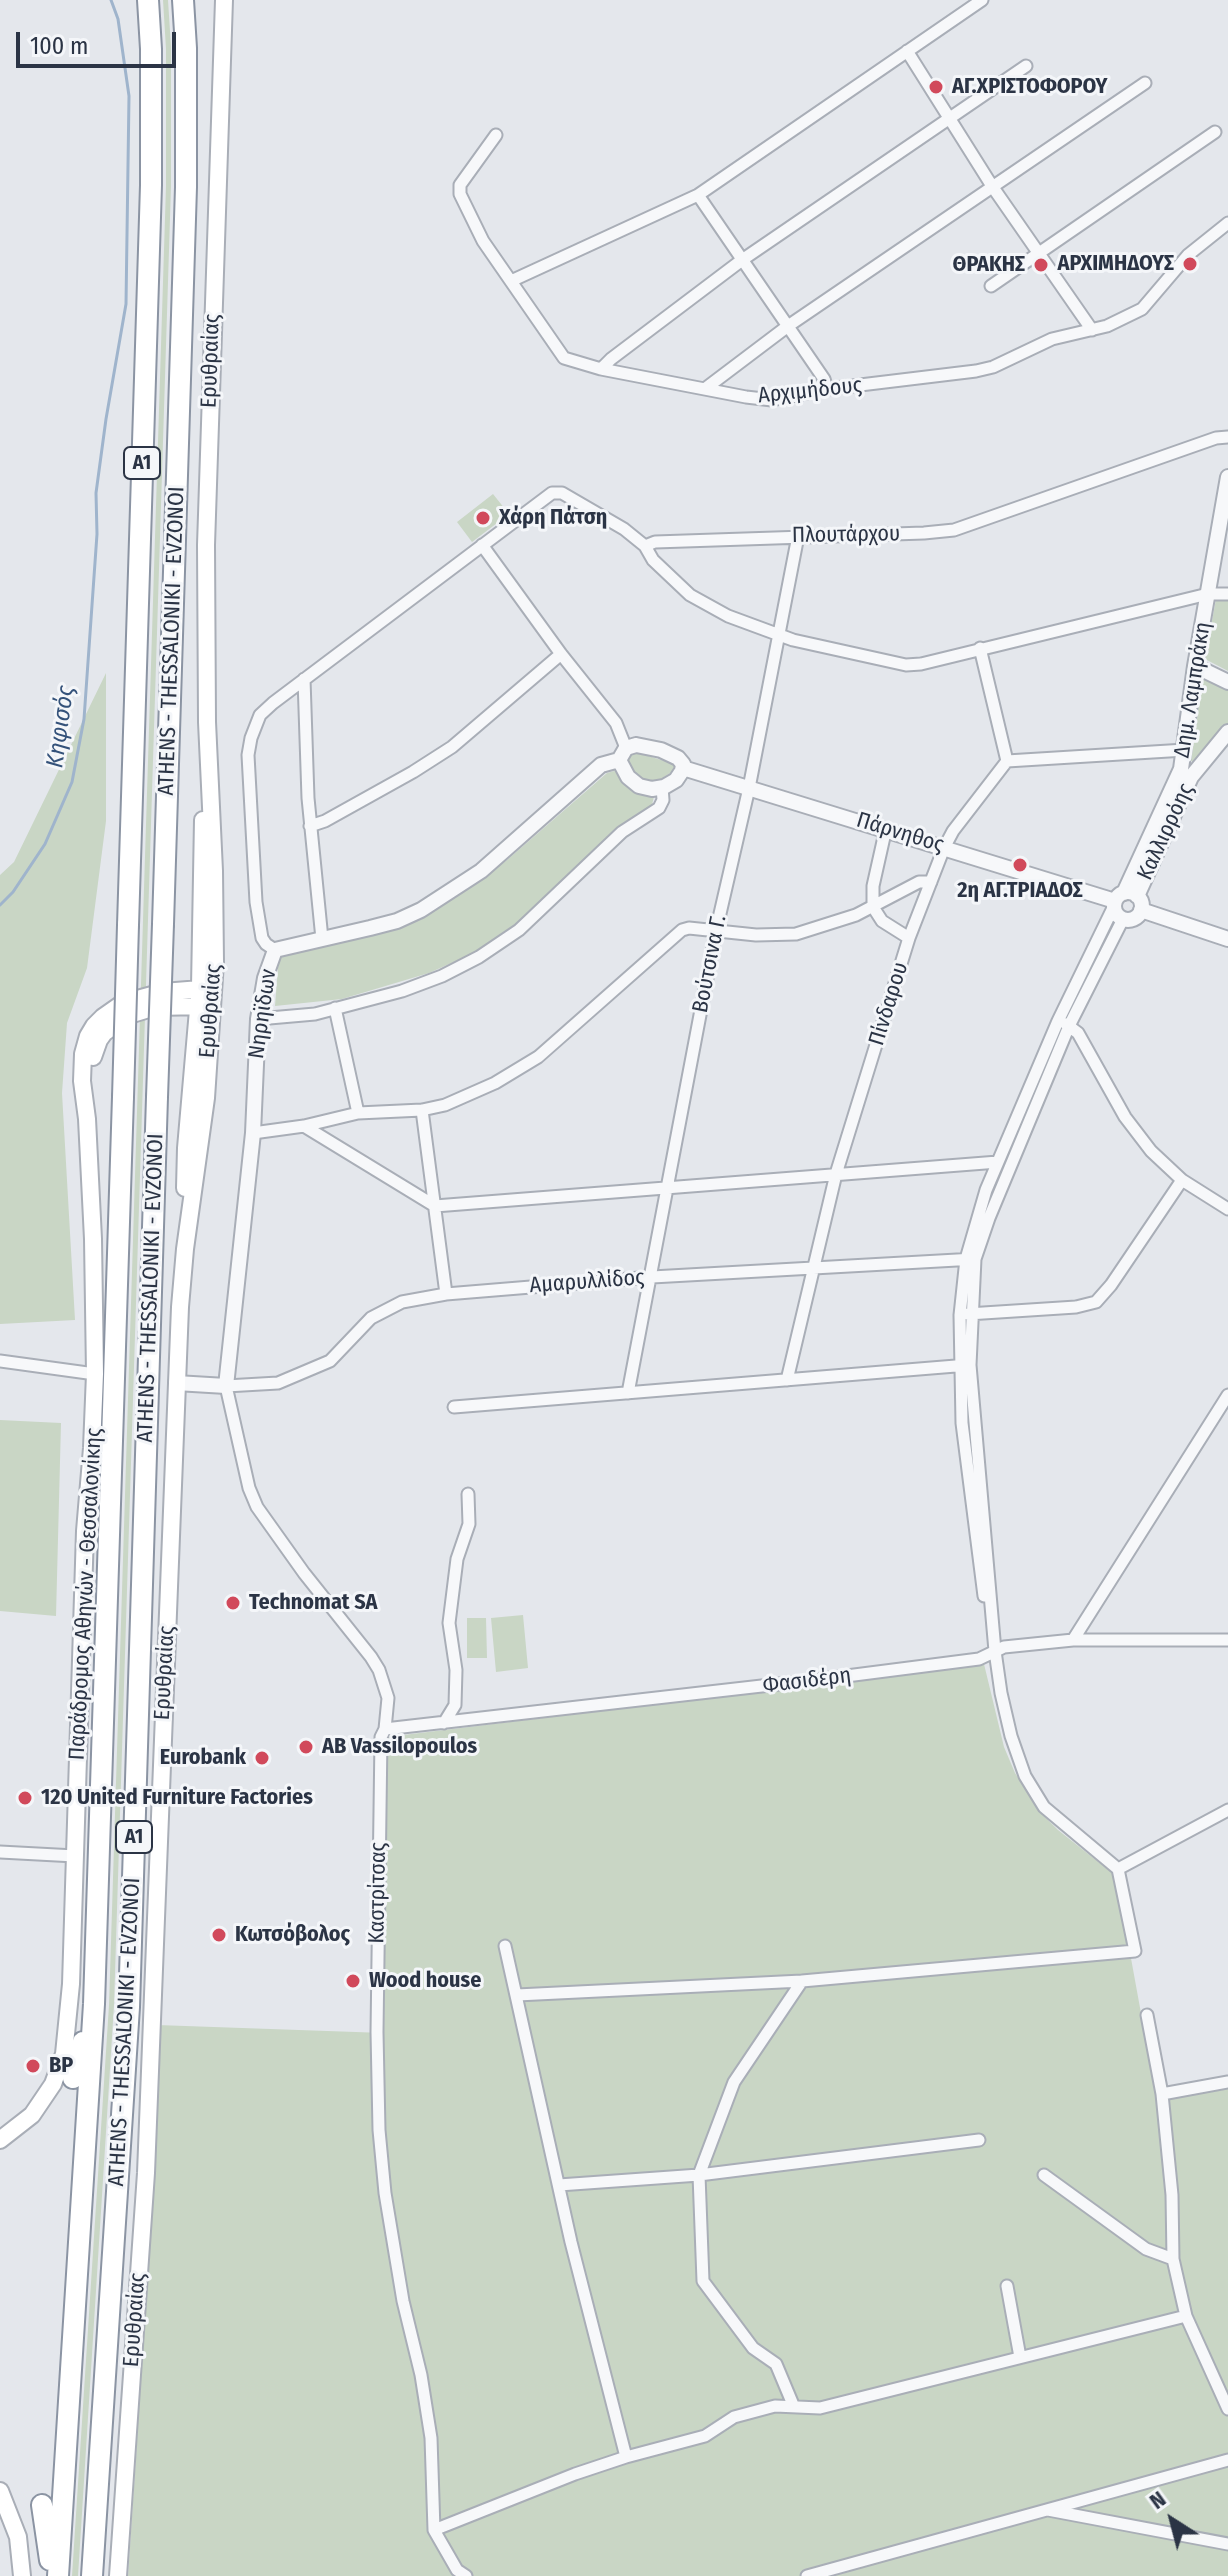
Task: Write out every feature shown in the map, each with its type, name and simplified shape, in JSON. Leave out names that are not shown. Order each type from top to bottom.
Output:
[{"type":"highway","name":"ATHENS - THESSALONIKI - EVZONOI","points":[[55,2576],[94,2004],[151,185],[148,0]]},
{"type":"highway","name":"ATHENS - THESSALONIKI - EVZONOI","points":[[92,2576],[129,2007],[186,187],[183,0]]},
{"type":"highway","points":[[73,2078],[94,2004]]},
{"type":"highway","points":[[42,2505],[55,2576]]},
{"type":"main road","name":"Ερυθραίας","points":[[118,2576],[146,2173],[176,1383],[185,1249],[186,1148],[205,1006],[214,871],[207,722],[206,545],[224,0]]},
{"type":"main road","name":"Παράδρομος Αθηνών - Θεσσαλονίκης","points":[[0,2140],[32,2115],[53,2084],[61,2064],[71,1984],[84,1561],[95,1374],[83,1054],[94,1026],[114,1008],[135,999],[206,988]]},
{"type":"main road","name":"Παράδρομος Αθηνών - Θεσσαλονίκης","points":[[87,1119],[93,1055],[104,1033],[119,1021],[155,1007],[205,1006]]},
{"type":"main road","points":[[0,2491],[14,2520],[22,2576]]},
{"type":"street","points":[[511,281],[698,195],[980,1]]},
{"type":"street","points":[[907,51],[992,186],[1092,330]]},
{"type":"street","points":[[601,369],[742,260],[1026,66]]},
{"type":"street","points":[[706,388],[788,326],[1145,83]]},
{"type":"street","points":[[991,286],[1215,132]]},
{"type":"street","name":"Αρχιμήδους","points":[[496,135],[460,185],[460,194],[483,241],[564,358],[601,369],[746,397],[772,400],[827,389],[985,370],[1052,339],[1092,330],[1142,309],[1188,255],[1228,223]]},
{"type":"street","points":[[698,195],[824,379],[827,389]]},
{"type":"street","name":"Πλουτάρχου","points":[[645,546],[655,542],[954,530],[1216,438],[1228,437]]},
{"type":"street","name":"Δημ. Λαμπράκη","points":[[1126,904],[1176,782],[1185,750],[1195,666],[1228,477]]},
{"type":"street","points":[[275,950],[262,938],[257,916],[248,745],[260,715],[552,493],[562,493],[624,529],[645,546],[653,560],[690,595],[728,616],[778,635],[838,652],[912,665],[1208,594],[1228,594]]},
{"type":"street","name":"Βούτσινα Γ.","points":[[628,1393],[716,931],[749,788],[798,536]]},
{"type":"street","points":[[482,545],[561,654],[616,723],[628,777],[639,786],[652,789],[676,780],[683,768],[682,761],[661,750],[636,745],[623,754]]},
{"type":"street","points":[[980,648],[1007,761],[1185,750]]},
{"type":"street","points":[[310,826],[325,821],[452,747],[561,654]]},
{"type":"street","points":[[1195,666],[1228,682]]},
{"type":"street","points":[[304,679],[310,826],[322,939]]},
{"type":"street","name":"Καλλιρρόης","points":[[1126,904],[1191,777],[1228,732]]},
{"type":"street","name":"Νηρηϊδων","points":[[226,1386],[253,1133],[258,1019],[265,978],[275,950],[397,921],[421,910],[481,871],[601,765],[623,754]]},
{"type":"street","name":"Πίνδαρου","points":[[787,1380],[836,1174],[909,938],[953,831],[1007,761]]},
{"type":"street","name":"Πάρνηθος","points":[[683,768],[886,828],[1228,939]]},
{"type":"street","points":[[258,1019],[315,1014],[402,991],[433,980],[479,957],[510,936],[622,832],[659,808],[663,800],[662,787]]},
{"type":"street","points":[[886,828],[873,886],[873,907],[882,921],[909,938]]},
{"type":"street","points":[[253,1133],[304,1126],[358,1113],[422,1110],[465,1097],[514,1073],[538,1057],[682,930],[756,935],[796,934],[834,924],[919,882],[931,882]]},
{"type":"street","points":[[517,1995],[802,1981],[1135,1951],[1118,1869],[1044,1807],[1034,1794],[1011,1736],[987,1621],[962,1423],[971,1259],[986,1190],[1064,1024],[1126,904]]},
{"type":"street","points":[[335,1008],[358,1113]]},
{"type":"street","points":[[1064,1024],[1081,1037],[1133,1129],[1151,1151],[1182,1180],[1228,1209]]},
{"type":"street","points":[[971,1259],[1064,1024]]},
{"type":"street","points":[[422,1110],[446,1294]]},
{"type":"street","points":[[304,1126],[435,1206],[998,1162]]},
{"type":"street","points":[[966,1315],[1076,1307],[1096,1302],[1111,1285],[1182,1180]]},
{"type":"street","name":"Αμαρυλλίδος","points":[[226,1386],[278,1383],[330,1361],[371,1318],[402,1302],[446,1294],[652,1277],[971,1259]]},
{"type":"street","points":[[0,1361],[95,1374]]},
{"type":"street","points":[[454,1407],[965,1365]]},
{"type":"street","points":[[176,1383],[226,1386]]},
{"type":"street","name":"Καστρίτσας","points":[[226,1386],[252,1497],[296,1562],[379,1670],[388,1698],[385,1729],[381,1737],[377,2032],[379,2130],[385,2193],[403,2301],[421,2375],[431,2438],[434,2530],[461,2574]]},
{"type":"street","points":[[1073,1640],[1228,1395]]},
{"type":"street","points":[[444,1723],[455,1705],[456,1670],[449,1623],[457,1559],[469,1524],[468,1494]]},
{"type":"street","name":"Φασιδέρη","points":[[385,1729],[979,1659],[1004,1647],[1073,1640],[1228,1640]]},
{"type":"street","points":[[1118,1869],[1228,1810]]},
{"type":"street","points":[[0,1852],[75,1856]]},
{"type":"street","points":[[505,1946],[559,2185],[626,2457]]},
{"type":"street","points":[[794,2407],[776,2364],[753,2348],[703,2281],[699,2175],[734,2082],[802,1981]]},
{"type":"street","points":[[1147,2015],[1162,2094],[1172,2195],[1173,2259],[1186,2316],[1228,2409]]},
{"type":"street","points":[[1162,2094],[1228,2082]]},
{"type":"street","points":[[559,2185],[699,2175],[979,2140]]},
{"type":"street","points":[[1044,2175],[1146,2249],[1173,2259]]},
{"type":"street","points":[[1007,2286],[1020,2357]]},
{"type":"street","points":[[434,2530],[575,2474],[705,2436],[734,2417],[775,2406],[820,2408],[1186,2316]]},
{"type":"street","points":[[807,2576],[841,2571],[1228,2460]]},
{"type":"street","points":[[1045,2510],[1228,2544]]},
{"type":"green space","points":[[163,0],[168,0],[171,47],[171,186],[114,2005],[78,2576],[72,2576],[109,2005],[166,186]]},
{"type":"green space","name":"Χάρη Πάτση","points":[[493,494],[509,514],[472,542],[457,522]]},
{"type":"green space","points":[[1216,599],[1228,600],[1228,671],[1205,659]]},
{"type":"green space","points":[[106,673],[106,821],[87,968],[67,1023],[62,1093],[75,1320],[0,1324],[0,875],[14,862]]},
{"type":"green space","points":[[1200,675],[1228,689],[1228,724],[1193,762],[1188,759]]},
{"type":"green space","points":[[633,754],[674,764],[676,769],[655,783],[643,781],[630,770],[626,760]]},
{"type":"green space","points":[[619,772],[623,783],[633,790],[655,792],[652,805],[629,820],[538,906],[487,947],[429,973],[342,999],[275,1006],[279,955],[387,931],[433,910],[507,860],[607,773]]},
{"type":"green space","points":[[0,1420],[61,1423],[56,1616],[0,1611]]},
{"type":"green space","points":[[523,1615],[528,1668],[496,1672],[491,1618]]},
{"type":"green space","points":[[467,1618],[486,1618],[487,1658],[467,1658]]},
{"type":"green space","points":[[984,1664],[1004,1747],[1015,1773],[1043,1815],[1116,1876],[1157,2101],[1228,2089],[1228,2576],[128,2576],[157,2025],[384,2033],[387,1737]]},
{"type":"waterway","name":"Κηφισός","points":[[0,905],[13,892],[45,844],[72,782],[84,719],[97,534],[96,493],[126,304],[129,96],[118,19],[111,0]]},
{"type":"place","name":"ΑΓ.ΧΡΙΣΤΟΦΟΡΟΥ","points":[[936,87]]},
{"type":"place","name":"ΑΡΧΙΜΗΔΟΥΣ","points":[[1190,264]]},
{"type":"place","name":"ΘΡΑΚΗΣ","points":[[1041,265]]},
{"type":"place","name":"Χάρη Πάτση","points":[[483,518]]},
{"type":"place","name":"2η ΑΓ.ΤΡΙΑΔΟΣ","points":[[1020,865]]},
{"type":"place","name":"Technomat SA","points":[[233,1603]]},
{"type":"place","name":"AB Vassilopoulos","points":[[306,1747]]},
{"type":"place","name":"Eurobank","points":[[262,1758]]},
{"type":"place","name":"120 United Furniture Factories","points":[[25,1798]]},
{"type":"place","name":"Κωτσόβολος","points":[[219,1935]]},
{"type":"place","name":"Wood house","points":[[353,1981]]},
{"type":"place","name":"BP","points":[[33,2066]]}]
